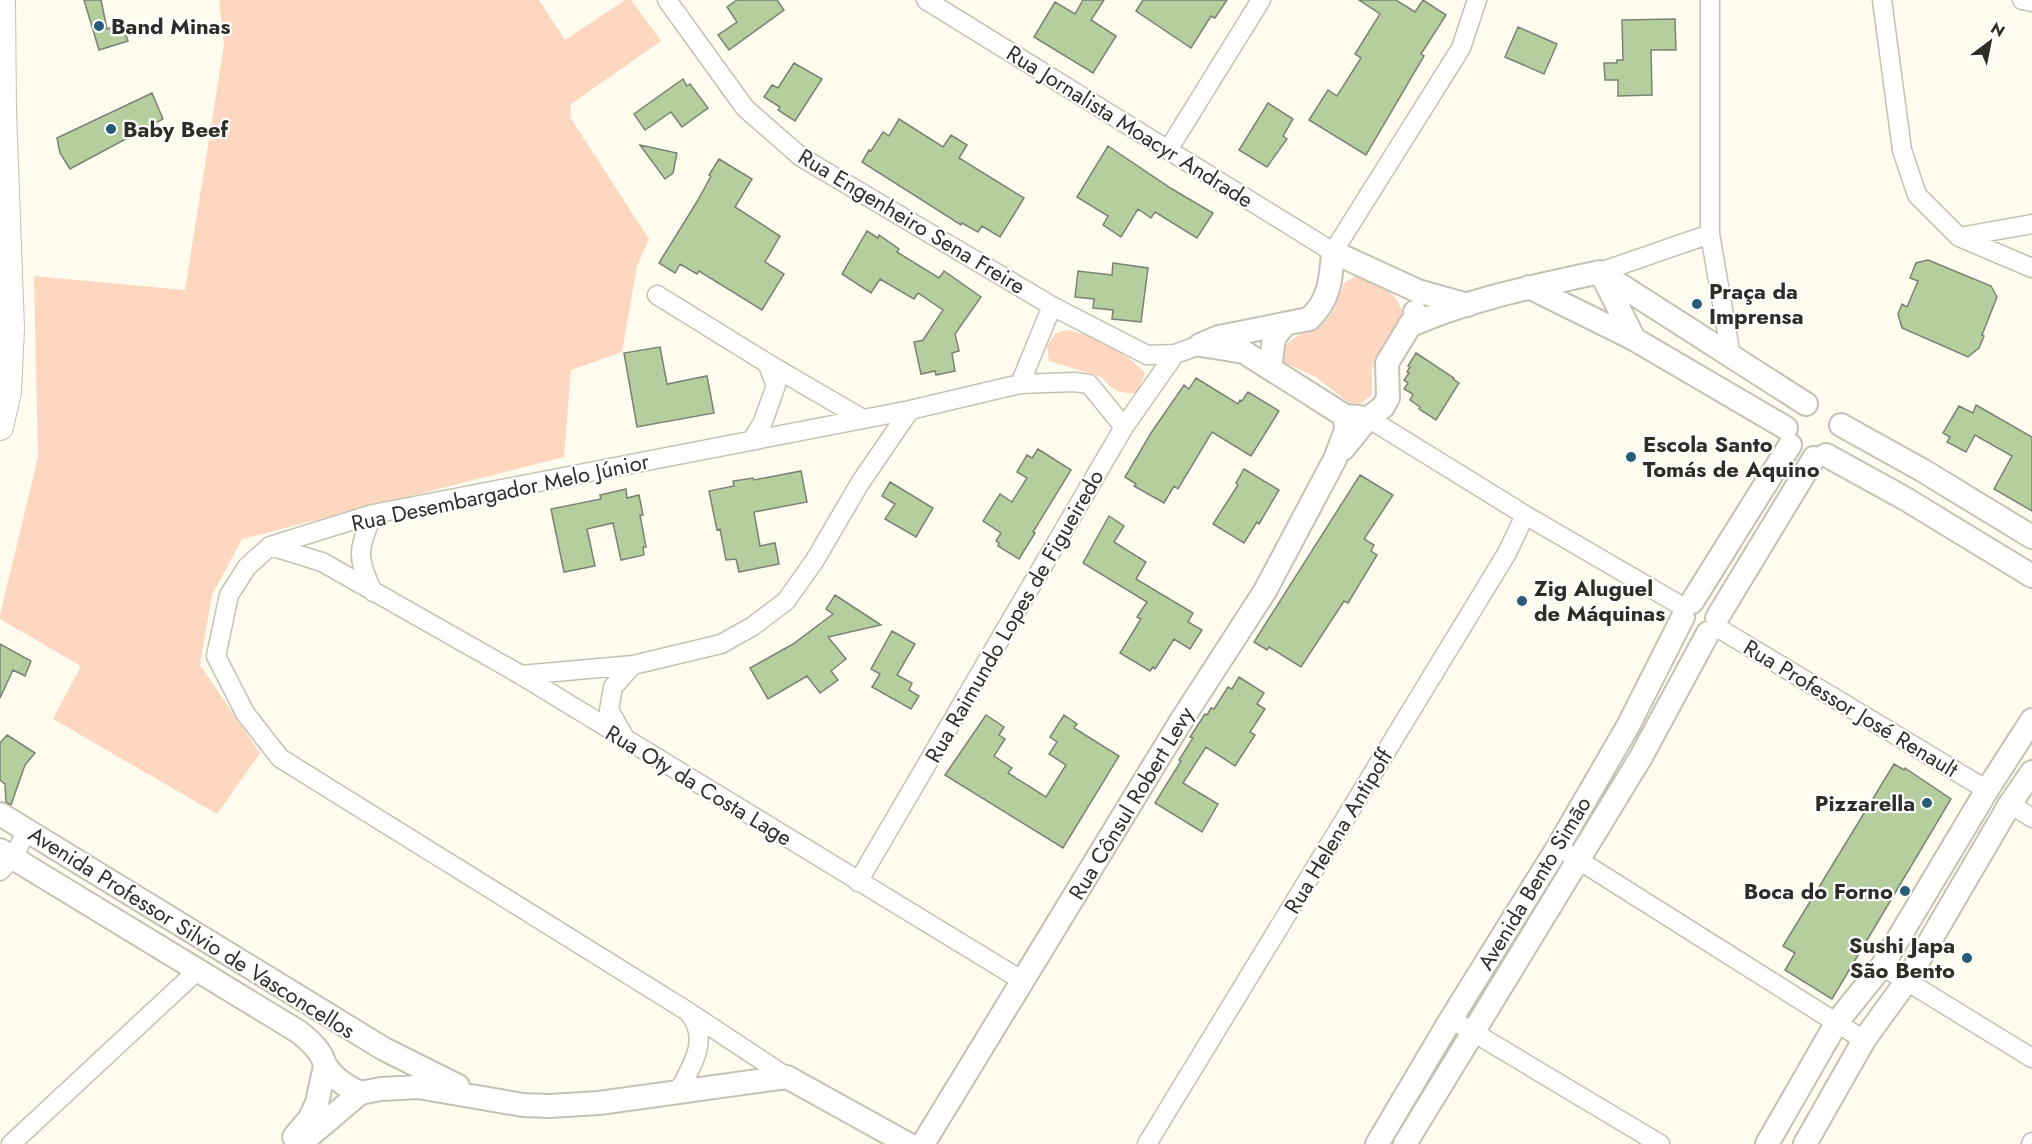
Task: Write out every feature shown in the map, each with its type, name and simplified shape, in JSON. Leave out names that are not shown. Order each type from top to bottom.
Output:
[{"type":"main road","points":[[0,427],[8,392],[11,328],[3,111],[2,0]]},
{"type":"street","name":"Rua Engenheiro Sena Freire","points":[[667,0],[745,108],[801,157],[1052,306],[1147,355],[1175,354]]},
{"type":"street","name":"Rua Jornalista Moacyr Andrade","points":[[926,0],[1333,252]]},
{"type":"street","points":[[1168,150],[1261,0]]},
{"type":"street","points":[[1175,354],[1219,337],[1309,319],[1319,310],[1326,297],[1331,279],[1333,252],[1461,48],[1477,0]]},
{"type":"street","points":[[1710,0],[1710,234],[1731,356]]},
{"type":"street","points":[[1882,0],[1902,150],[1917,195],[1959,237],[2032,268]]},
{"type":"street","points":[[2022,0],[2032,2]]},
{"type":"street","points":[[1959,237],[2032,224]]},
{"type":"street","points":[[1409,326],[1433,315],[1529,287],[1600,272],[1710,234]]},
{"type":"street","points":[[1333,252],[1418,291],[1468,305]]},
{"type":"street","points":[[1331,279],[1360,264]]},
{"type":"street","points":[[1600,272],[1634,339]]},
{"type":"street","points":[[1600,272],[1731,356],[2032,537]]},
{"type":"street","points":[[1529,287],[1634,339],[1788,436],[1796,452],[1804,457],[1820,457],[1904,498],[2032,576]]},
{"type":"street","points":[[1368,418],[1383,407],[1388,398],[1387,363],[1415,317],[1418,291]]},
{"type":"street","points":[[657,295],[863,419]]},
{"type":"street","points":[[1020,384],[1052,306]]},
{"type":"street","points":[[1270,368],[1274,338],[1284,325]]},
{"type":"street","points":[[1200,345],[1244,352],[1345,416],[1368,418],[1525,515],[1687,609],[1701,600],[1709,603],[1715,609],[1714,626]]},
{"type":"street","name":"Rua Raimundo Lopes de Figueiredo","points":[[858,882],[1125,427],[1175,354]]},
{"type":"street","points":[[751,441],[763,422],[776,385],[767,363]]},
{"type":"street","name":"Rua Desembargador Melo Júnior","points":[[909,1144],[787,1077],[687,1011],[280,758],[245,712],[216,656],[229,595],[247,567],[270,546],[373,514],[910,410],[1020,384],[1074,382],[1089,384],[1125,427]]},
{"type":"street","points":[[521,675],[633,665],[721,644],[753,626],[786,601],[815,560],[860,483],[910,410]]},
{"type":"street","points":[[1788,436],[1792,413],[1825,411]]},
{"type":"street","points":[[1820,457],[1834,449],[1839,441],[1825,411]]},
{"type":"street","name":"Rua Cônsul Robert Levy","points":[[923,1144],[1180,721],[1264,591],[1335,459],[1346,430],[1345,416]]},
{"type":"street","name":"Rua Cônsul Robert Levy","points":[[1335,459],[1368,418]]},
{"type":"street","name":"Avenida Bento Simão","points":[[1377,1144],[1451,1019],[1558,847],[1628,726],[1687,609],[1788,436]]},
{"type":"street","name":"Avenida Bento Simão","points":[[1405,1144],[1641,757],[1714,626],[1820,457]]},
{"type":"street","points":[[373,514],[359,554],[362,569],[373,592]]},
{"type":"street","name":"Rua Helena Antipoff","points":[[1147,1144],[1507,553],[1525,515]]},
{"type":"street","name":"Rua Oty da Costa Lage","points":[[270,546],[322,562],[521,675],[1023,981]]},
{"type":"street","name":"Rua Professor José Renault","points":[[1714,626],[1987,790]]},
{"type":"street","points":[[626,740],[609,710],[613,687],[633,665]]},
{"type":"street","points":[[1767,1144],[1837,1022],[1882,966],[1987,790],[2032,720]]},
{"type":"street","points":[[1805,1144],[1864,1040],[1906,982],[2010,804],[2032,772]]},
{"type":"street","points":[[2010,804],[2032,818]]},
{"type":"street","name":"Avenida Professor Silvio de Vasconcellos","points":[[0,814],[384,1049],[484,1099]]},
{"type":"street","points":[[4,860],[27,830]]},
{"type":"street","points":[[1558,847],[1864,1040]]},
{"type":"street","name":"Avenida Professor Silvio de Vasconcellos","points":[[4,860],[198,970],[306,1038],[322,1057],[325,1066],[340,1082],[370,1091]]},
{"type":"street","points":[[1882,966],[2032,1058]]},
{"type":"street","points":[[11,1144],[198,970]]},
{"type":"street","points":[[678,1092],[693,1064],[699,1042],[697,1022],[687,1011]]},
{"type":"street","points":[[1451,1019],[1660,1144]]},
{"type":"street","points":[[370,1091],[384,1049]]},
{"type":"street","points":[[289,1144],[310,1118],[317,1103],[325,1066]]},
{"type":"street","points":[[300,1144],[370,1091],[418,1087],[523,1105],[550,1106],[599,1103],[787,1077]]},
{"type":"shaded area","points":[[219,0],[539,0],[565,40],[625,0],[631,0],[661,41],[571,104],[570,117],[649,239],[637,266],[622,352],[571,370],[564,457],[242,539],[212,595],[200,665],[260,753],[217,814],[53,719],[81,666],[0,619],[0,615],[38,457],[34,276],[185,290],[224,45]]},
{"type":"shaded area","points":[[1356,276],[1388,291],[1399,303],[1404,320],[1379,352],[1372,369],[1372,395],[1360,404],[1349,403],[1316,377],[1283,362],[1280,355],[1289,342],[1319,326],[1329,317],[1345,282]]},
{"type":"shaded area","points":[[1066,330],[1097,340],[1138,366],[1145,373],[1137,393],[1116,390],[1102,377],[1049,361],[1047,346],[1055,334]]},
{"type":"building","name":"Band Minas","points":[[84,0],[101,0],[107,29],[122,24],[128,41],[99,50]]},
{"type":"building","points":[[737,0],[777,0],[784,10],[729,50],[718,35],[737,22],[727,7]]},
{"type":"building","points":[[1083,0],[1104,0],[1091,20],[1116,36],[1093,73],[1034,37],[1055,2],[1075,14]]},
{"type":"building","points":[[1143,0],[1227,0],[1215,18],[1211,16],[1191,48],[1136,11]]},
{"type":"building","points":[[1359,0],[1396,0],[1415,12],[1423,0],[1446,15],[1421,54],[1424,56],[1366,155],[1309,120],[1328,90],[1337,96],[1361,58],[1355,54],[1380,14]]},
{"type":"building","points":[[1675,19],[1676,50],[1651,50],[1652,95],[1618,96],[1618,80],[1605,80],[1604,63],[1617,63],[1617,60],[1623,60],[1622,20]]},
{"type":"building","points":[[1518,27],[1557,44],[1544,74],[1505,57]]},
{"type":"building","points":[[794,63],[822,79],[795,121],[778,110],[780,107],[764,97],[772,85],[778,88]]},
{"type":"building","points":[[683,79],[687,86],[690,84],[708,108],[682,127],[671,112],[645,130],[634,114]]},
{"type":"building","name":"Baby Beef","points":[[152,93],[163,119],[70,169],[60,153],[57,138]]},
{"type":"building","points":[[1268,103],[1293,119],[1283,136],[1287,139],[1267,167],[1239,150]]},
{"type":"building","points":[[899,119],[943,147],[951,135],[967,145],[959,158],[1024,198],[1000,237],[982,226],[978,232],[962,223],[961,225],[862,162],[883,132],[889,136]]},
{"type":"building","points":[[640,145],[677,153],[673,173],[665,179]]},
{"type":"building","points":[[1108,146],[1172,189],[1213,213],[1197,238],[1155,212],[1151,218],[1138,209],[1121,237],[1103,225],[1108,216],[1077,197]]},
{"type":"building","points":[[719,159],[752,179],[735,207],[780,236],[765,262],[784,274],[762,310],[699,271],[697,274],[680,264],[675,273],[659,263],[698,200]]},
{"type":"building","points":[[867,231],[878,238],[879,235],[899,249],[897,252],[939,278],[944,271],[981,297],[955,334],[959,351],[952,353],[955,371],[936,375],[935,371],[921,374],[914,342],[923,340],[943,310],[918,293],[914,299],[880,279],[871,293],[842,274]]},
{"type":"building","points":[[1928,260],[1991,286],[1997,297],[1979,348],[1968,357],[1902,328],[1898,314],[1902,304],[1907,307],[1918,281],[1910,278],[1916,263]]},
{"type":"building","points":[[1113,263],[1148,268],[1141,322],[1112,319],[1113,310],[1093,308],[1094,299],[1075,297],[1078,271],[1112,275]]},
{"type":"building","points":[[660,347],[667,384],[707,376],[714,413],[637,427],[624,353]]},
{"type":"building","points":[[1416,353],[1459,383],[1436,420],[1419,409],[1420,407],[1410,400],[1413,394],[1404,389],[1408,383],[1404,380],[1409,373],[1407,372],[1410,367],[1408,366]]},
{"type":"building","points":[[1196,378],[1238,404],[1248,392],[1279,411],[1251,456],[1212,432],[1178,489],[1174,486],[1164,503],[1134,486],[1136,484],[1125,477],[1151,433],[1184,385],[1189,389]]},
{"type":"building","points":[[1976,405],[2032,437],[2032,511],[1994,489],[2012,456],[1975,435],[1966,452],[1947,442],[1950,437],[1943,433],[1959,406],[1973,413]]},
{"type":"building","points":[[1038,449],[1071,470],[1019,559],[998,546],[999,543],[996,541],[1001,533],[983,521],[1000,494],[1012,502],[1027,478],[1017,472],[1027,455],[1032,458]]},
{"type":"building","points":[[1244,469],[1279,490],[1259,524],[1257,522],[1244,543],[1213,524],[1238,485],[1236,483]]},
{"type":"building","points":[[801,471],[807,502],[754,512],[760,546],[775,543],[779,564],[739,572],[736,559],[726,560],[709,491],[734,486],[733,481],[753,478],[754,480]]},
{"type":"building","points":[[1360,475],[1393,495],[1364,539],[1374,545],[1371,551],[1377,555],[1348,603],[1344,601],[1301,667],[1269,647],[1267,650],[1254,642]]},
{"type":"building","points":[[890,482],[933,508],[916,537],[885,519],[895,504],[882,496]]},
{"type":"building","points":[[626,489],[627,498],[639,495],[646,547],[643,547],[644,555],[621,560],[613,523],[587,529],[595,566],[564,572],[551,509],[601,499],[600,495]]},
{"type":"building","points":[[1109,516],[1124,526],[1114,542],[1146,562],[1136,579],[1193,613],[1188,622],[1202,630],[1190,649],[1174,639],[1155,669],[1153,667],[1150,671],[1120,653],[1141,619],[1137,617],[1147,602],[1083,563]]},
{"type":"building","points":[[835,595],[881,625],[828,637],[846,659],[831,671],[838,680],[820,693],[807,676],[768,699],[750,668],[793,644],[833,614],[826,609]]},
{"type":"building","points":[[892,631],[915,644],[897,675],[912,683],[909,690],[919,696],[911,709],[872,687],[880,674],[871,669]]},
{"type":"building","points":[[0,644],[31,661],[25,676],[13,670],[0,698]]},
{"type":"building","points":[[1239,677],[1264,693],[1257,704],[1265,709],[1250,732],[1255,735],[1235,766],[1206,747],[1183,783],[1218,804],[1202,832],[1155,803],[1181,761],[1179,760],[1193,738],[1190,737],[1205,714],[1207,715],[1211,708],[1214,709],[1228,687],[1232,689]]},
{"type":"building","points":[[986,715],[1004,727],[999,735],[1005,739],[994,756],[1012,768],[1008,773],[1046,797],[1066,765],[1049,754],[1057,742],[1050,737],[1064,715],[1077,724],[1074,728],[1119,756],[1063,848],[945,775]]},
{"type":"building","points":[[7,735],[35,753],[25,765],[11,805],[6,802],[5,784],[0,780],[0,743]]},
{"type":"building","points":[[1894,764],[1904,770],[1905,768],[1951,799],[1832,999],[1785,970],[1795,953],[1783,946]]},
{"type":"place","name":"Band Minas","points":[[99,26]]},
{"type":"place","name":"Baby Beef","points":[[111,129]]},
{"type":"place","name":"Praça da Imprensa","points":[[1697,304]]},
{"type":"place","name":"Escola Santo Tomás de Aquino","points":[[1631,457]]},
{"type":"place","name":"Zig Aluguel de Máquinas","points":[[1522,601]]},
{"type":"place","name":"Pizzarella","points":[[1927,803]]},
{"type":"place","name":"Boca do Forno","points":[[1905,891]]},
{"type":"place","name":"Sushi Japa São Bento","points":[[1967,958]]}]
